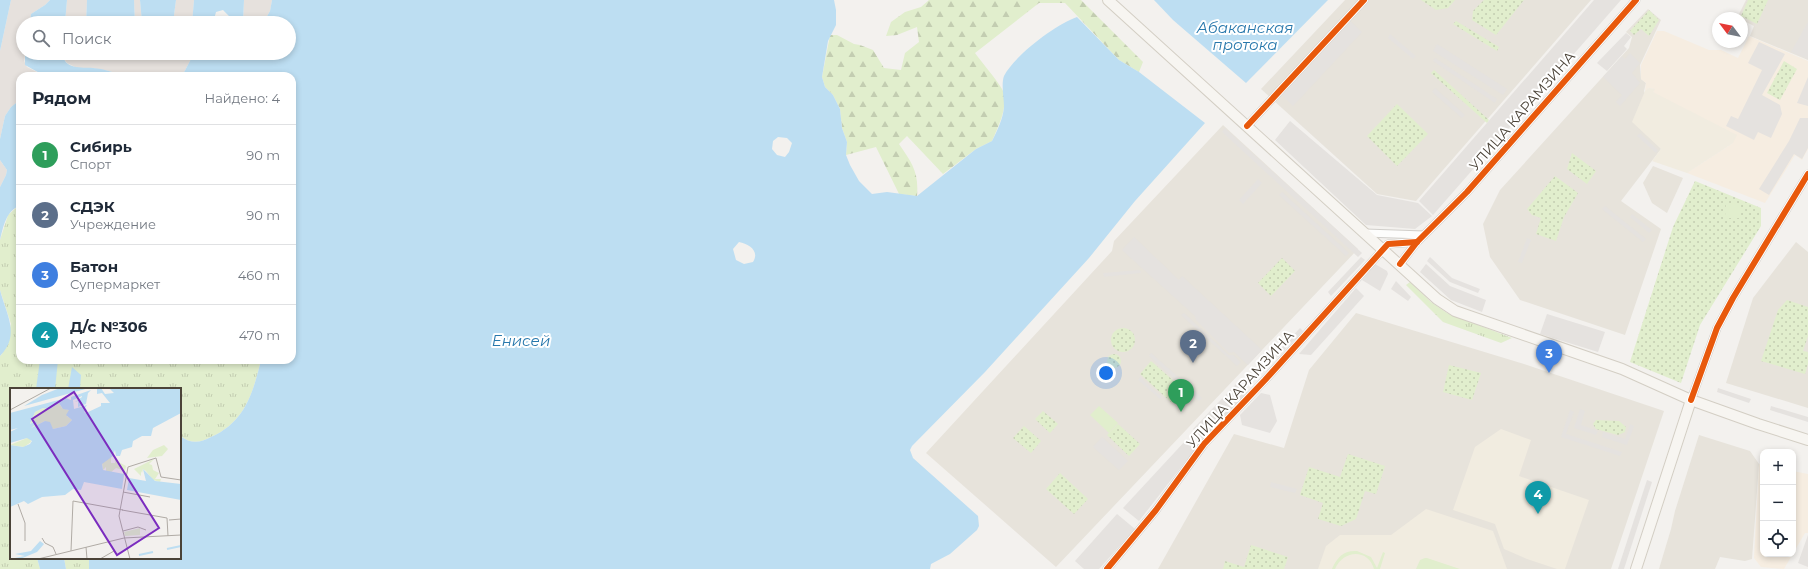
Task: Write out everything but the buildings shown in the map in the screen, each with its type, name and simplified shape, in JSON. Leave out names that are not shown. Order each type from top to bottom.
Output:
[{"type":"main road","points":[[1108,0],[1437,299],[1455,311],[1622,369],[1692,400],[1808,440]]},
{"type":"main road","points":[[1636,569],[1692,400]]},
{"type":"street","points":[[1247,126],[1364,0]]},
{"type":"street","name":"УЛИЦА КАРАМЗИНА","points":[[1400,264],[1417,242],[1467,192],[1636,0]]},
{"type":"street","points":[[1692,400],[1717,328],[1732,298],[1808,174]]},
{"type":"street","points":[[1365,233],[1424,235]]},
{"type":"street","points":[[1383,249],[1390,242],[1417,242]]},
{"type":"street","name":"УЛИЦА КАРАМЗИНА","points":[[1107,569],[1156,510],[1204,444],[1265,380],[1383,249]]},
{"type":"shaded area","points":[[11,0],[50,0],[31,14],[31,16],[16,16],[16,60],[24,60],[27,67],[37,72],[16,72],[16,103],[11,107],[5,116],[0,139],[0,51]]},
{"type":"shaded area","points":[[67,0],[87,0],[86,16],[66,16]]},
{"type":"shaded area","points":[[134,0],[140,0],[141,16],[135,16]]},
{"type":"shaded area","points":[[176,0],[194,0],[193,16],[174,16]]},
{"type":"shaded area","points":[[244,0],[272,0],[270,11],[267,16],[243,16]]},
{"type":"shaded area","points":[[1345,0],[1591,0],[1416,201],[1377,194],[1261,89]]},
{"type":"shaded area","points":[[1594,0],[1621,0],[1433,215],[1419,201]]},
{"type":"shaded area","points":[[1746,0],[1808,0],[1808,60],[1750,36],[1754,26],[1748,23],[1748,12],[1740,12]]},
{"type":"shaded area","points":[[1648,9],[1661,20],[1640,65],[1641,79],[1646,83],[1644,91],[1661,149],[1621,201],[1661,229],[1625,335],[1520,300],[1490,257],[1483,224],[1500,190],[1629,48],[1632,37],[1626,32]]},
{"type":"shaded area","points":[[1350,21],[1362,32],[1293,106],[1281,94]]},
{"type":"shaded area","points":[[1808,22],[1808,59],[1791,52]]},
{"type":"shaded area","points":[[1657,31],[1664,31],[1709,50],[1721,50],[1738,58],[1743,48],[1748,48],[1749,36],[1808,61],[1808,149],[1802,160],[1795,155],[1765,203],[1687,173],[1733,143],[1653,92],[1654,89],[1649,88],[1645,91],[1646,83],[1641,79],[1641,65]]},
{"type":"shaded area","points":[[1626,33],[1631,37],[1624,46],[1627,49],[1607,71],[1597,63]]},
{"type":"shaded area","points":[[1390,34],[1416,56],[1413,59],[1388,38]]},
{"type":"shaded area","points":[[1759,42],[1785,54],[1762,95],[1780,105],[1782,114],[1771,138],[1758,132],[1754,140],[1726,126],[1731,116],[1738,119],[1762,70],[1748,63]]},
{"type":"shaded area","points":[[1437,44],[1507,89],[1503,95],[1433,51]]},
{"type":"shaded area","points":[[1630,53],[1640,63],[1632,73],[1640,83],[1620,106],[1616,102],[1622,95],[1603,77],[1622,56],[1625,59]]},
{"type":"shaded area","points":[[1435,58],[1497,99],[1495,103],[1433,61]]},
{"type":"shaded area","points":[[65,60],[190,60],[184,72],[112,72],[91,68],[77,68],[67,63]]},
{"type":"shaded area","points":[[1808,77],[1808,106],[1797,103]]},
{"type":"shaded area","points":[[1435,88],[1465,115],[1462,118],[1432,92]]},
{"type":"shaded area","points":[[1649,88],[1655,89],[1653,92],[1737,135],[1733,143],[1687,173],[1652,161],[1661,149],[1632,122],[1645,91]]},
{"type":"shaded area","points":[[1800,118],[1808,118],[1808,148],[1802,159],[1794,154],[1769,195],[1759,189],[1789,141]]},
{"type":"shaded area","points":[[1290,121],[1377,195],[1418,203],[1432,216],[1415,229],[1366,225],[1275,140]]},
{"type":"shaded area","points":[[1223,125],[1358,249],[1056,567],[926,453],[1112,251],[1114,241]]},
{"type":"shaded area","points":[[1225,128],[1362,253],[1358,257],[1222,132]]},
{"type":"shaded area","points":[[1640,133],[1658,150],[1656,153],[1637,136]]},
{"type":"shaded area","points":[[0,160],[7,170],[0,187]]},
{"type":"shaded area","points":[[1653,166],[1683,178],[1667,213],[1652,203],[1643,183]]},
{"type":"shaded area","points":[[1258,179],[1262,183],[1243,204],[1239,200]]},
{"type":"shaded area","points":[[1282,192],[1349,253],[1346,256],[1279,195]]},
{"type":"shaded area","points":[[1605,206],[1646,239],[1643,242],[1602,209]]},
{"type":"shaded area","points":[[1632,214],[1652,230],[1649,233],[1630,217]]},
{"type":"shaded area","points":[[1134,237],[1179,280],[1182,276],[1262,350],[1248,365],[1234,352],[1229,353],[1196,320],[1195,316],[1122,250]]},
{"type":"shaded area","points":[[1527,238],[1531,240],[1522,263],[1518,262]]},
{"type":"shaded area","points":[[1796,242],[1808,252],[1808,408],[1726,383],[1753,298]]},
{"type":"shaded area","points":[[1361,257],[1365,260],[1331,296],[1328,292]]},
{"type":"shaded area","points":[[1430,257],[1452,278],[1480,289],[1478,293],[1450,282],[1427,261]]},
{"type":"shaded area","points":[[1375,264],[1387,271],[1388,274],[1380,291],[1362,280]]},
{"type":"shaded area","points":[[1426,264],[1450,286],[1486,300],[1482,312],[1451,300],[1420,272]]},
{"type":"shaded area","points":[[1140,270],[1141,273],[1104,277],[1103,273]]},
{"type":"shaded area","points":[[1396,281],[1411,297],[1408,301],[1391,289]]},
{"type":"shaded area","points":[[1356,288],[1364,296],[1311,355],[1299,354]]},
{"type":"shaded area","points":[[1184,313],[1229,355],[1233,355],[1241,362],[1237,366],[1181,315]]},
{"type":"shaded area","points":[[1356,313],[1524,364],[1664,411],[1611,569],[1158,569],[1234,434],[1284,448],[1309,370]]},
{"type":"shaded area","points":[[1547,314],[1605,332],[1598,352],[1540,334]]},
{"type":"shaded area","points":[[1300,328],[1303,331],[1278,357],[1275,355]]},
{"type":"shaded area","points":[[1151,353],[1202,398],[1199,401],[1149,356]]},
{"type":"shaded area","points":[[1140,377],[1162,397],[1160,399],[1138,380]]},
{"type":"shaded area","points":[[1238,382],[1248,392],[1203,439],[1193,429]]},
{"type":"shaded area","points":[[1718,388],[1751,399],[1749,403],[1717,392]]},
{"type":"shaded area","points":[[1261,393],[1270,395],[1277,421],[1270,433],[1242,425],[1240,415]]},
{"type":"shaded area","points":[[1771,406],[1808,417],[1808,422],[1770,410]]},
{"type":"shaded area","points":[[1580,409],[1585,411],[1581,425],[1598,431],[1596,435],[1574,428]]},
{"type":"shaded area","points":[[1570,410],[1574,412],[1566,434],[1622,452],[1620,456],[1561,437]]},
{"type":"shaded area","points":[[1630,424],[1634,426],[1627,445],[1602,437],[1603,432],[1625,439]]},
{"type":"shaded area","points":[[1501,429],[1531,440],[1519,476],[1589,500],[1565,569],[1557,569],[1527,559],[1504,549],[1495,524],[1453,510],[1475,447]]},
{"type":"shaded area","points":[[1699,435],[1750,451],[1759,464],[1752,559],[1745,561],[1720,557],[1715,569],[1659,569],[1675,511]]},
{"type":"shaded area","points":[[1102,437],[1128,461],[1119,470],[1093,447]]},
{"type":"shaded area","points":[[1187,439],[1196,448],[1139,521],[1123,508]]},
{"type":"shaded area","points":[[1759,464],[1760,557],[1791,557],[1784,569],[1761,567],[1754,558]]},
{"type":"shaded area","points":[[1796,472],[1808,474],[1808,533],[1805,533],[1796,549]]},
{"type":"shaded area","points":[[1647,480],[1652,482],[1624,569],[1618,569]]},
{"type":"shaded area","points":[[1271,482],[1297,489],[1295,493],[1270,487]]},
{"type":"shaded area","points":[[1426,509],[1493,531],[1507,569],[1318,569],[1326,546],[1340,535],[1391,535]]},
{"type":"shaded area","points":[[1117,514],[1135,529],[1099,569],[1084,569],[1075,561]]},
{"type":"shaded area","points":[[1808,535],[1808,567],[1798,563]]},
{"type":"green space","points":[[929,0],[1081,0],[1143,62],[1139,72],[1119,60],[1065,3],[1039,3],[975,53],[1004,93],[1005,99],[1003,112],[992,141],[976,149],[943,174],[907,136],[899,144],[914,168],[917,180],[917,196],[899,194],[876,147],[846,155],[847,142],[842,128],[840,109],[833,95],[825,87],[822,77],[830,35],[837,35],[854,44],[873,50],[884,68],[901,70],[905,53],[919,42],[917,27],[897,35],[886,36],[891,22],[905,12],[921,7]]},
{"type":"green space","points":[[1421,0],[1455,0],[1448,8],[1436,10]]},
{"type":"green space","points":[[1484,0],[1524,0],[1496,35],[1472,20],[1473,11]]},
{"type":"green space","points":[[1748,0],[1768,0],[1757,24],[1748,20],[1748,12],[1743,12]]},
{"type":"green space","points":[[1649,10],[1659,20],[1649,36],[1641,29],[1634,35],[1630,31]]},
{"type":"green space","points":[[1456,21],[1499,47],[1497,51],[1453,24]]},
{"type":"green space","points":[[1784,61],[1797,69],[1780,100],[1767,93]]},
{"type":"green space","points":[[1434,70],[1489,120],[1487,123],[1431,73]]},
{"type":"green space","points":[[1397,104],[1428,134],[1397,166],[1367,136]]},
{"type":"green space","points":[[1572,153],[1596,171],[1587,184],[1567,169]]},
{"type":"green space","points":[[1555,176],[1578,193],[1564,217],[1556,241],[1536,234],[1541,218],[1532,215],[1527,209]]},
{"type":"green space","points":[[1695,181],[1761,208],[1761,226],[1700,325],[1681,383],[1630,362],[1673,227]]},
{"type":"green space","points":[[1726,203],[1741,204],[1740,218],[1725,218]]},
{"type":"green space","points":[[16,208],[16,364],[260,364],[251,395],[240,415],[223,431],[207,439],[196,442],[181,437],[181,388],[10,388],[10,559],[37,559],[40,569],[0,569],[0,356],[2,354],[11,324],[0,290],[0,240],[8,215]]},
{"type":"green space","points":[[1282,258],[1295,271],[1271,296],[1258,283]]},
{"type":"green space","points":[[1410,282],[1431,302],[1447,313],[1512,338],[1501,343],[1443,322],[1406,285]]},
{"type":"green space","points":[[1787,300],[1808,307],[1808,336],[1803,351],[1808,352],[1808,364],[1805,374],[1761,361],[1778,310]]},
{"type":"green space","points":[[1123,328],[1132,331],[1135,340],[1132,349],[1123,352],[1114,349],[1111,340],[1114,331]]},
{"type":"green space","points":[[1111,354],[1117,354],[1121,358],[1121,364],[1117,368],[1111,368],[1107,364],[1107,358]]},
{"type":"green space","points":[[1151,361],[1184,390],[1172,403],[1140,374]]},
{"type":"green space","points":[[1449,365],[1481,373],[1472,400],[1443,392]]},
{"type":"green space","points":[[1099,406],[1118,423],[1109,433],[1090,415]]},
{"type":"green space","points":[[1043,411],[1058,424],[1050,433],[1035,419]]},
{"type":"green space","points":[[1596,420],[1619,421],[1626,427],[1625,432],[1618,435],[1596,429],[1593,424]]},
{"type":"green space","points":[[1118,424],[1140,444],[1129,456],[1107,435]]},
{"type":"green space","points":[[1024,426],[1041,441],[1031,453],[1013,438]]},
{"type":"green space","points":[[1348,454],[1385,466],[1376,494],[1365,491],[1356,519],[1341,526],[1318,519],[1323,503],[1300,495],[1309,467],[1340,477]]},
{"type":"green space","points":[[1060,473],[1088,499],[1074,514],[1046,489]]},
{"type":"green space","points":[[1251,545],[1288,557],[1284,569],[1223,569],[1225,561],[1244,567]]},
{"type":"green space","points":[[1357,551],[1371,557],[1377,568],[1383,552],[1385,553],[1380,569],[1374,569],[1371,562],[1366,557],[1355,554],[1344,558],[1335,569],[1332,569],[1336,561],[1342,555],[1348,552]]},
{"type":"green space","points":[[1425,558],[1460,569],[1416,569],[1420,560]]},
{"type":"green space","points":[[64,559],[89,559],[89,569],[66,569]]},
{"type":"water","points":[[0,0],[11,0],[0,51]]},
{"type":"water","points":[[50,0],[67,0],[66,16],[31,16],[31,14]]},
{"type":"water","points":[[87,0],[134,0],[135,16],[86,16]]},
{"type":"water","points":[[140,0],[176,0],[174,16],[141,16]]},
{"type":"water","points":[[194,0],[244,0],[243,16],[229,16],[223,10],[216,12],[215,16],[193,16]]},
{"type":"water","name":"Енисей","points":[[272,0],[834,0],[836,25],[828,41],[822,77],[825,87],[833,95],[840,109],[842,128],[847,142],[846,155],[850,165],[859,181],[872,194],[887,192],[917,196],[976,149],[992,141],[1002,116],[1004,107],[1003,79],[1009,68],[1026,50],[1047,33],[1077,17],[1119,60],[1139,72],[1205,123],[1135,201],[1089,258],[985,372],[912,446],[910,450],[913,458],[978,516],[979,526],[977,530],[950,554],[931,564],[930,569],[89,569],[89,559],[181,559],[181,437],[196,442],[207,439],[223,431],[232,423],[240,415],[251,395],[260,364],[296,364],[296,72],[184,72],[190,60],[296,60],[296,16],[267,16],[270,11]],"holes":[[[778,137],[787,138],[792,143],[789,152],[785,157],[777,155],[772,149],[773,141]],[[739,242],[746,244],[754,251],[755,258],[753,262],[744,264],[736,260],[733,249]]]},
{"type":"water","name":"Абаканская протока","points":[[1154,0],[1328,0],[1246,83],[1173,20]]},
{"type":"water","points":[[25,60],[65,60],[70,65],[74,66],[113,72],[38,72],[25,65]]},
{"type":"water","points":[[16,103],[16,208],[8,215],[0,240],[0,187],[7,170],[0,160],[0,139],[5,116],[11,107]]},
{"type":"water","points":[[0,290],[11,332],[10,340],[0,356]]},
{"type":"water","points":[[39,364],[58,364],[55,388],[36,388]]},
{"type":"water","points":[[72,367],[81,375],[80,388],[68,388]]},
{"type":"water","points":[[37,559],[64,559],[66,569],[40,569]]},
{"type":"cycle path","points":[[1247,126],[1364,0]]},
{"type":"cycle path","points":[[1400,264],[1417,242],[1467,192],[1636,0]]},
{"type":"cycle path","points":[[1691,400],[1717,328],[1733,298],[1808,174]]},
{"type":"cycle path","points":[[1107,569],[1156,510],[1204,444],[1265,380],[1388,244],[1417,242]]},
{"type":"place","name":"СДЭК","points":[[1193,363]]},
{"type":"place","name":"Батон","points":[[1549,373]]},
{"type":"place","name":"Сибирь","points":[[1181,412]]},
{"type":"place","name":"Д/с №306","points":[[1538,514]]}]
